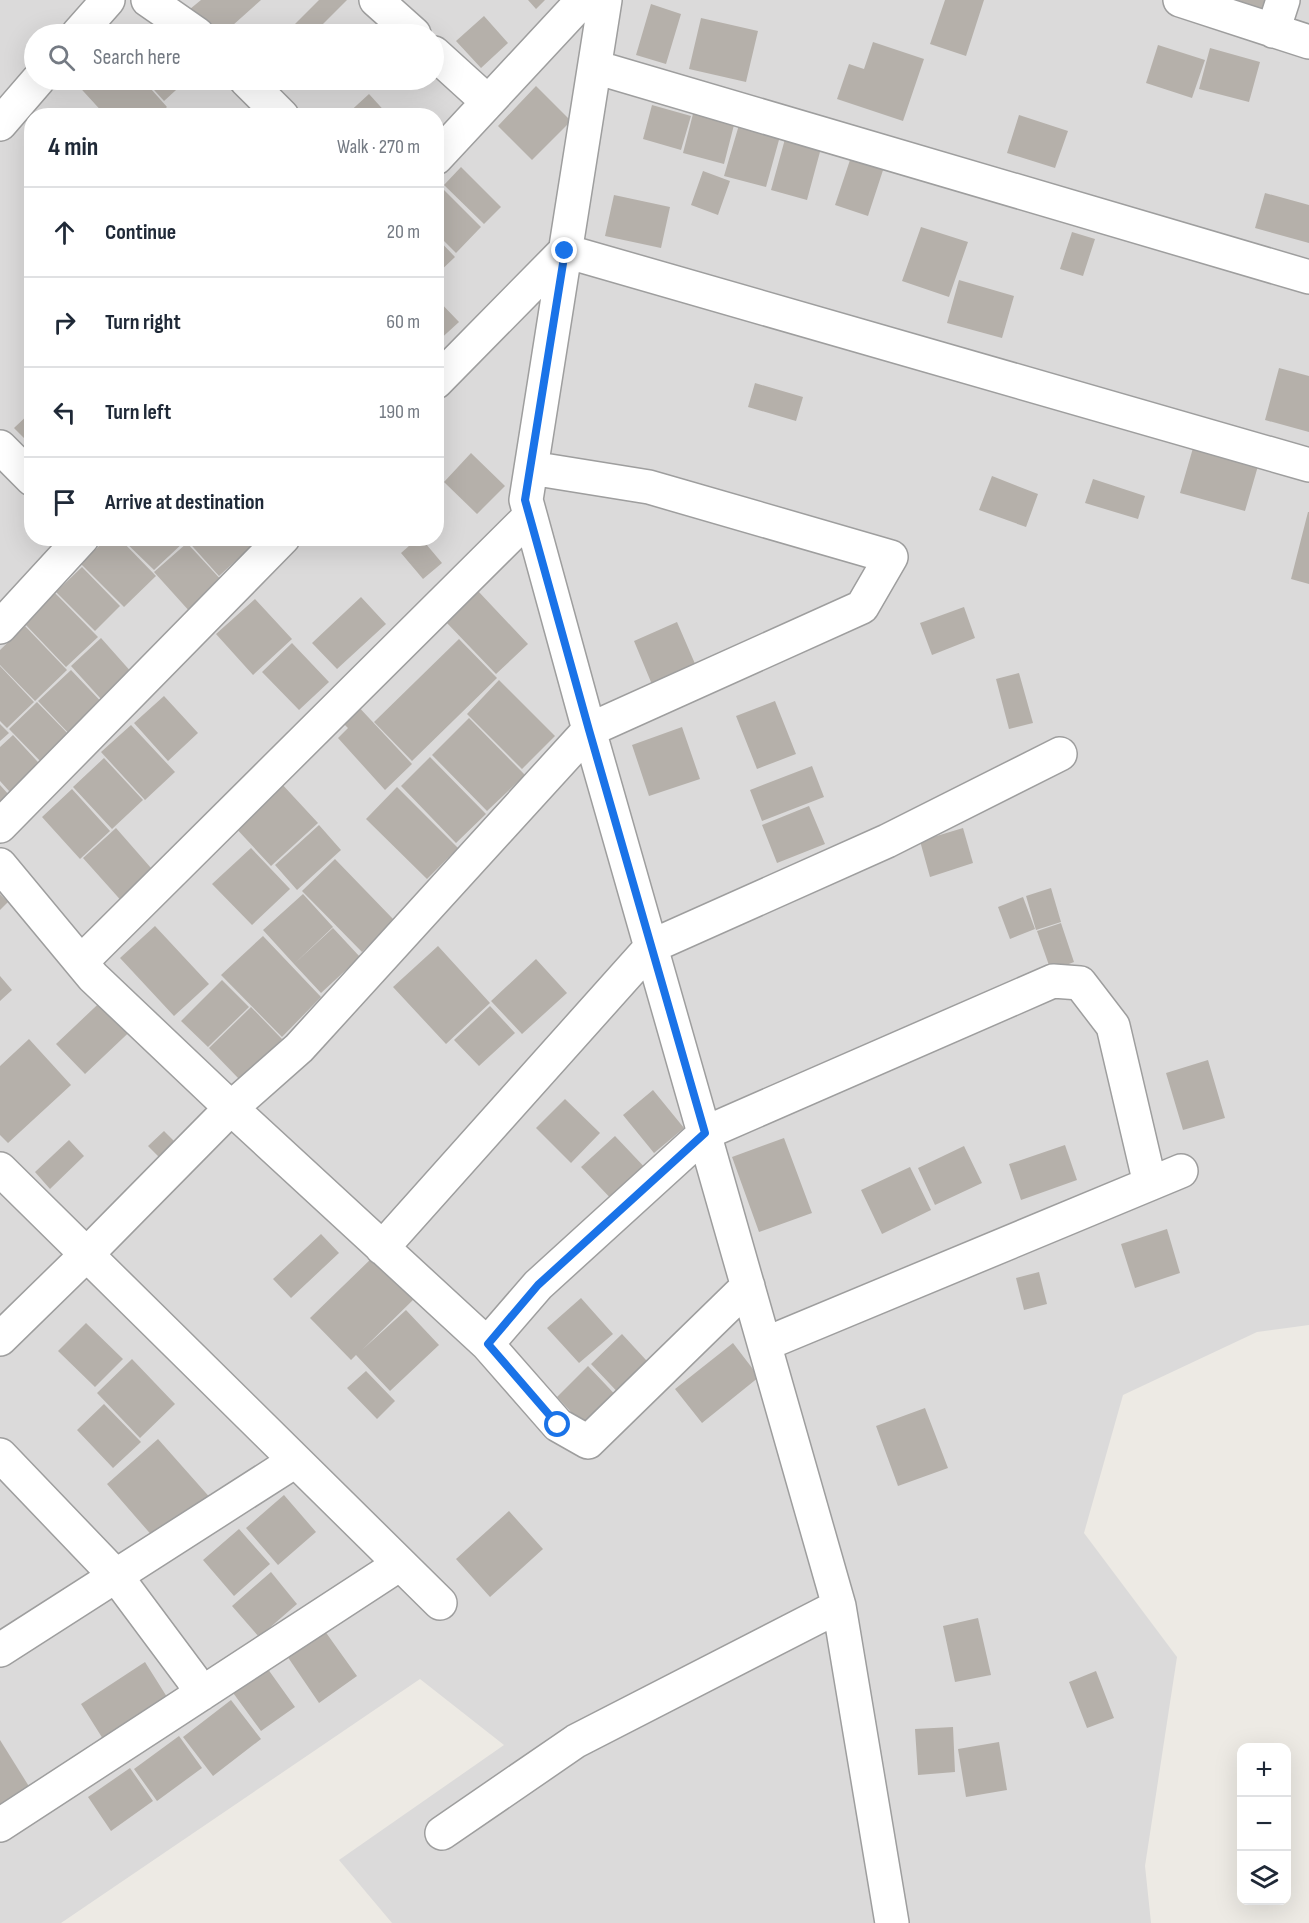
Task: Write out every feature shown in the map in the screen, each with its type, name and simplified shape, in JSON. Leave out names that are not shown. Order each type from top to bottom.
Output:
[{"type":"street","points":[[87,24],[108,0]]},
{"type":"street","points":[[148,0],[183,24]]},
{"type":"street","points":[[376,0],[403,24]]},
{"type":"street","points":[[444,149],[584,0]]},
{"type":"street","points":[[605,0],[525,500],[839,1606],[892,1923]]},
{"type":"street","points":[[1180,0],[1309,42]]},
{"type":"street","points":[[1273,31],[1282,0]]},
{"type":"street","points":[[444,61],[488,102]]},
{"type":"street","points":[[595,67],[1309,277]]},
{"type":"street","points":[[0,124],[29,90]]},
{"type":"street","points":[[256,90],[274,108]]},
{"type":"street","points":[[444,374],[565,251]]},
{"type":"street","points":[[565,251],[1309,465]]},
{"type":"street","points":[[0,447],[24,471]]},
{"type":"street","points":[[0,1339],[231,1108],[299,1048],[589,730],[862,607],[891,557],[649,487],[531,468]]},
{"type":"street","points":[[81,962],[530,516]]},
{"type":"street","points":[[0,627],[75,546]]},
{"type":"street","points":[[0,826],[275,546]]},
{"type":"street","points":[[382,1248],[652,946],[887,841],[1060,754]]},
{"type":"street","points":[[0,866],[93,977],[231,1108],[488,1344],[558,1425],[588,1442],[748,1286]]},
{"type":"street","points":[[488,1344],[538,1285],[705,1133],[1053,981],[1080,983],[1113,1026],[1150,1184]]},
{"type":"street","points":[[0,1169],[440,1603]]},
{"type":"street","points":[[765,1344],[1181,1171]]},
{"type":"street","points":[[0,1455],[116,1576],[192,1678],[201,1694]]},
{"type":"street","points":[[0,1650],[295,1461]]},
{"type":"street","points":[[0,1825],[400,1564]]},
{"type":"street","points":[[442,1833],[576,1741],[839,1606]]},
{"type":"shaded area","points":[[0,0],[1309,0],[1309,1325],[1257,1332],[1123,1395],[1084,1533],[1177,1657],[1145,1866],[1151,1923],[392,1923],[339,1860],[504,1745],[420,1679],[61,1923],[0,1923]]},
{"type":"building","points":[[201,0],[261,0],[234,24],[204,24],[190,9]]},
{"type":"building","points":[[319,0],[347,0],[323,24],[295,24]]},
{"type":"building","points":[[528,0],[545,0],[536,9]]},
{"type":"building","points":[[945,0],[984,0],[966,56],[930,44]]},
{"type":"building","points":[[1223,0],[1271,0],[1266,15]]},
{"type":"building","points":[[651,4],[681,14],[666,64],[636,55]]},
{"type":"building","points":[[484,16],[508,43],[481,68],[456,41]]},
{"type":"building","points":[[701,18],[758,31],[746,82],[689,69]]},
{"type":"building","points":[[873,42],[924,59],[903,121],[837,99],[849,64],[864,69]]},
{"type":"building","points":[[1158,45],[1205,60],[1192,98],[1146,83]]},
{"type":"building","points":[[1210,48],[1260,62],[1249,102],[1199,89]]},
{"type":"building","points":[[536,86],[571,121],[532,160],[498,126]]},
{"type":"building","points":[[82,90],[152,90],[167,107],[166,108],[99,108]]},
{"type":"building","points":[[154,90],[176,90],[164,101]]},
{"type":"building","points":[[369,94],[382,108],[354,108]]},
{"type":"building","points":[[652,105],[691,116],[681,150],[643,139]]},
{"type":"building","points":[[694,110],[735,121],[724,164],[683,153]]},
{"type":"building","points":[[1019,115],[1068,131],[1055,168],[1007,153]]},
{"type":"building","points":[[741,118],[782,129],[766,187],[724,176]]},
{"type":"building","points":[[788,128],[824,137],[807,200],[771,190]]},
{"type":"building","points":[[854,148],[887,158],[868,216],[835,205]]},
{"type":"building","points":[[461,167],[501,207],[484,224],[444,185]]},
{"type":"building","points":[[703,171],[730,181],[718,215],[691,205]]},
{"type":"building","points":[[444,190],[481,227],[456,253],[444,241]]},
{"type":"building","points":[[1265,193],[1309,205],[1309,243],[1255,228]]},
{"type":"building","points":[[614,195],[670,207],[661,248],[605,236]]},
{"type":"building","points":[[921,227],[968,242],[949,297],[902,281]]},
{"type":"building","points":[[1072,232],[1095,239],[1083,276],[1060,269]]},
{"type":"building","points":[[444,245],[455,257],[444,267]]},
{"type":"building","points":[[959,280],[1014,296],[1002,338],[947,323]]},
{"type":"building","points":[[444,306],[459,322],[444,336]]},
{"type":"building","points":[[1279,368],[1309,376],[1309,432],[1265,420]]},
{"type":"building","points":[[755,383],[803,397],[796,421],[748,407]]},
{"type":"building","points":[[24,419],[24,438],[14,428]]},
{"type":"building","points":[[1195,441],[1260,459],[1245,511],[1180,493]]},
{"type":"building","points":[[471,453],[505,486],[477,514],[444,482]]},
{"type":"building","points":[[992,476],[1038,494],[1026,527],[979,510]]},
{"type":"building","points":[[1093,479],[1145,496],[1138,519],[1085,503]]},
{"type":"building","points":[[1309,512],[1309,584],[1291,579]]},
{"type":"building","points":[[99,546],[127,546],[156,576],[124,607],[81,564]]},
{"type":"building","points":[[129,546],[180,546],[154,570]]},
{"type":"building","points":[[184,546],[190,546],[224,583],[191,613],[154,572]]},
{"type":"building","points":[[192,546],[252,546],[219,576]]},
{"type":"building","points":[[409,546],[428,546],[442,563],[423,579],[401,553]]},
{"type":"building","points":[[82,567],[120,606],[95,631],[56,592]]},
{"type":"building","points":[[478,591],[528,644],[496,674],[446,622]]},
{"type":"building","points":[[55,593],[98,637],[66,667],[24,623]]},
{"type":"building","points":[[361,597],[386,624],[337,669],[312,643]]},
{"type":"building","points":[[255,599],[292,639],[253,675],[216,634]]},
{"type":"building","points":[[964,607],[975,638],[932,655],[920,623]]},
{"type":"building","points":[[677,622],[702,680],[658,699],[634,641]]},
{"type":"building","points":[[25,626],[67,670],[35,701],[0,665],[0,650]]},
{"type":"building","points":[[101,638],[141,683],[111,710],[71,666]]},
{"type":"building","points":[[459,639],[497,678],[412,761],[374,722]]},
{"type":"building","points":[[292,643],[329,682],[299,710],[262,672]]},
{"type":"building","points":[[0,666],[34,702],[7,728],[0,721]]},
{"type":"building","points":[[71,670],[109,710],[76,741],[38,701]]},
{"type":"building","points":[[1019,673],[1033,723],[1009,729],[996,679]]},
{"type":"building","points":[[499,680],[555,736],[522,769],[467,714]]},
{"type":"building","points":[[164,696],[198,733],[168,761],[134,723]]},
{"type":"building","points":[[775,701],[796,754],[757,769],[736,716]]},
{"type":"building","points":[[37,702],[73,739],[45,766],[9,729]]},
{"type":"building","points":[[355,703],[412,764],[385,790],[338,738],[348,728],[339,719]]},
{"type":"building","points":[[469,718],[525,775],[487,811],[432,755]]},
{"type":"building","points":[[0,724],[9,733],[0,741]]},
{"type":"building","points":[[131,725],[175,772],[145,800],[101,752]]},
{"type":"building","points":[[682,727],[700,779],[649,796],[632,745]]},
{"type":"building","points":[[13,735],[49,774],[19,802],[0,781],[0,747]]},
{"type":"building","points":[[430,757],[486,814],[456,843],[401,786]]},
{"type":"building","points":[[104,758],[143,800],[112,829],[73,787]]},
{"type":"building","points":[[812,766],[824,797],[762,821],[750,790]]},
{"type":"building","points":[[280,782],[318,823],[271,866],[233,825]]},
{"type":"building","points":[[0,785],[20,807],[0,826]]},
{"type":"building","points":[[397,787],[458,848],[427,879],[366,819]]},
{"type":"building","points":[[72,789],[110,831],[80,859],[42,817]]},
{"type":"building","points":[[809,806],[825,844],[777,863],[762,825]]},
{"type":"building","points":[[319,825],[341,850],[297,890],[275,865]]},
{"type":"building","points":[[116,828],[158,876],[125,905],[83,858]]},
{"type":"building","points":[[963,828],[973,863],[930,877],[920,841]]},
{"type":"building","points":[[251,848],[290,889],[252,925],[212,884]]},
{"type":"building","points":[[335,859],[394,920],[362,952],[302,891]]},
{"type":"building","points":[[1051,888],[1061,922],[1036,930],[1026,896]]},
{"type":"building","points":[[0,894],[8,902],[0,910]]},
{"type":"building","points":[[303,894],[333,927],[294,964],[263,930]]},
{"type":"building","points":[[1023,897],[1035,929],[1010,939],[998,907]]},
{"type":"building","points":[[1061,923],[1074,962],[1051,971],[1037,931]]},
{"type":"building","points":[[155,926],[209,984],[174,1016],[120,958]]},
{"type":"building","points":[[333,928],[360,957],[321,993],[294,964]]},
{"type":"building","points":[[263,936],[321,997],[282,1037],[221,975]]},
{"type":"building","points":[[438,946],[490,1003],[446,1044],[393,987]]},
{"type":"building","points":[[536,959],[567,993],[522,1034],[491,1001]]},
{"type":"building","points":[[0,976],[12,990],[0,1001]]},
{"type":"building","points":[[222,980],[249,1007],[208,1047],[181,1021]]},
{"type":"building","points":[[112,991],[141,1021],[85,1074],[56,1044]]},
{"type":"building","points":[[490,1006],[515,1033],[479,1066],[454,1040]]},
{"type":"building","points":[[251,1007],[282,1039],[240,1080],[209,1048]]},
{"type":"building","points":[[29,1039],[71,1085],[8,1143],[0,1135],[0,1066]]},
{"type":"building","points":[[1208,1060],[1225,1118],[1183,1130],[1166,1073]]},
{"type":"building","points":[[653,1090],[684,1128],[654,1153],[623,1115]]},
{"type":"building","points":[[565,1099],[600,1133],[571,1163],[536,1128]]},
{"type":"building","points":[[164,1131],[177,1144],[161,1159],[148,1146]]},
{"type":"building","points":[[615,1136],[650,1173],[616,1204],[581,1167]]},
{"type":"building","points":[[784,1138],[812,1213],[759,1232],[732,1157]]},
{"type":"building","points":[[69,1140],[84,1156],[50,1189],[35,1172]]},
{"type":"building","points":[[1065,1145],[1077,1180],[1021,1200],[1009,1164]]},
{"type":"building","points":[[964,1146],[982,1183],[935,1205],[918,1168]]},
{"type":"building","points":[[910,1167],[931,1210],[882,1234],[861,1190]]},
{"type":"building","points":[[1167,1229],[1180,1273],[1135,1288],[1121,1244]]},
{"type":"building","points":[[321,1234],[339,1253],[291,1298],[273,1279]]},
{"type":"building","points":[[374,1256],[415,1298],[362,1350],[406,1310],[439,1345],[390,1391],[356,1355],[351,1360],[310,1318]]},
{"type":"building","points":[[1039,1272],[1047,1304],[1024,1310],[1016,1278]]},
{"type":"building","points":[[581,1298],[613,1334],[579,1363],[547,1328]]},
{"type":"building","points":[[86,1323],[123,1359],[95,1387],[58,1351]]},
{"type":"building","points":[[622,1334],[658,1373],[627,1402],[591,1364]]},
{"type":"building","points":[[733,1343],[759,1377],[702,1423],[675,1389]]},
{"type":"building","points":[[132,1359],[175,1404],[140,1438],[97,1393]]},
{"type":"building","points":[[588,1366],[625,1405],[593,1435],[557,1397]]},
{"type":"building","points":[[366,1371],[395,1401],[377,1419],[347,1388]]},
{"type":"building","points":[[104,1404],[141,1442],[113,1468],[77,1430]]},
{"type":"building","points":[[925,1408],[948,1468],[898,1486],[876,1426]]},
{"type":"building","points":[[158,1439],[213,1501],[161,1546],[107,1484]]},
{"type":"building","points":[[284,1495],[316,1532],[278,1565],[246,1528]]},
{"type":"building","points":[[509,1511],[543,1549],[490,1597],[456,1559]]},
{"type":"building","points":[[239,1529],[270,1564],[234,1596],[203,1560]]},
{"type":"building","points":[[271,1572],[297,1604],[259,1637],[232,1606]]},
{"type":"building","points":[[978,1618],[991,1675],[955,1682],[943,1626]]},
{"type":"building","points":[[322,1627],[357,1676],[319,1703],[285,1653]]},
{"type":"building","points":[[145,1662],[167,1697],[103,1739],[81,1704]]},
{"type":"building","points":[[265,1665],[295,1707],[261,1731],[231,1690]]},
{"type":"building","points":[[1096,1671],[1114,1718],[1087,1728],[1069,1682]]},
{"type":"building","points":[[231,1700],[261,1739],[213,1776],[183,1737]]},
{"type":"building","points":[[953,1727],[955,1772],[918,1775],[915,1729]]},
{"type":"building","points":[[179,1736],[202,1768],[157,1801],[134,1769]]},
{"type":"building","points":[[0,1740],[30,1788],[0,1807]]},
{"type":"building","points":[[999,1742],[1007,1790],[966,1797],[958,1749]]},
{"type":"building","points":[[130,1768],[153,1801],[111,1831],[88,1797]]},
{"type":"route","points":[[558,1425],[488,1344],[538,1285],[705,1133],[525,500],[565,251]]}]
